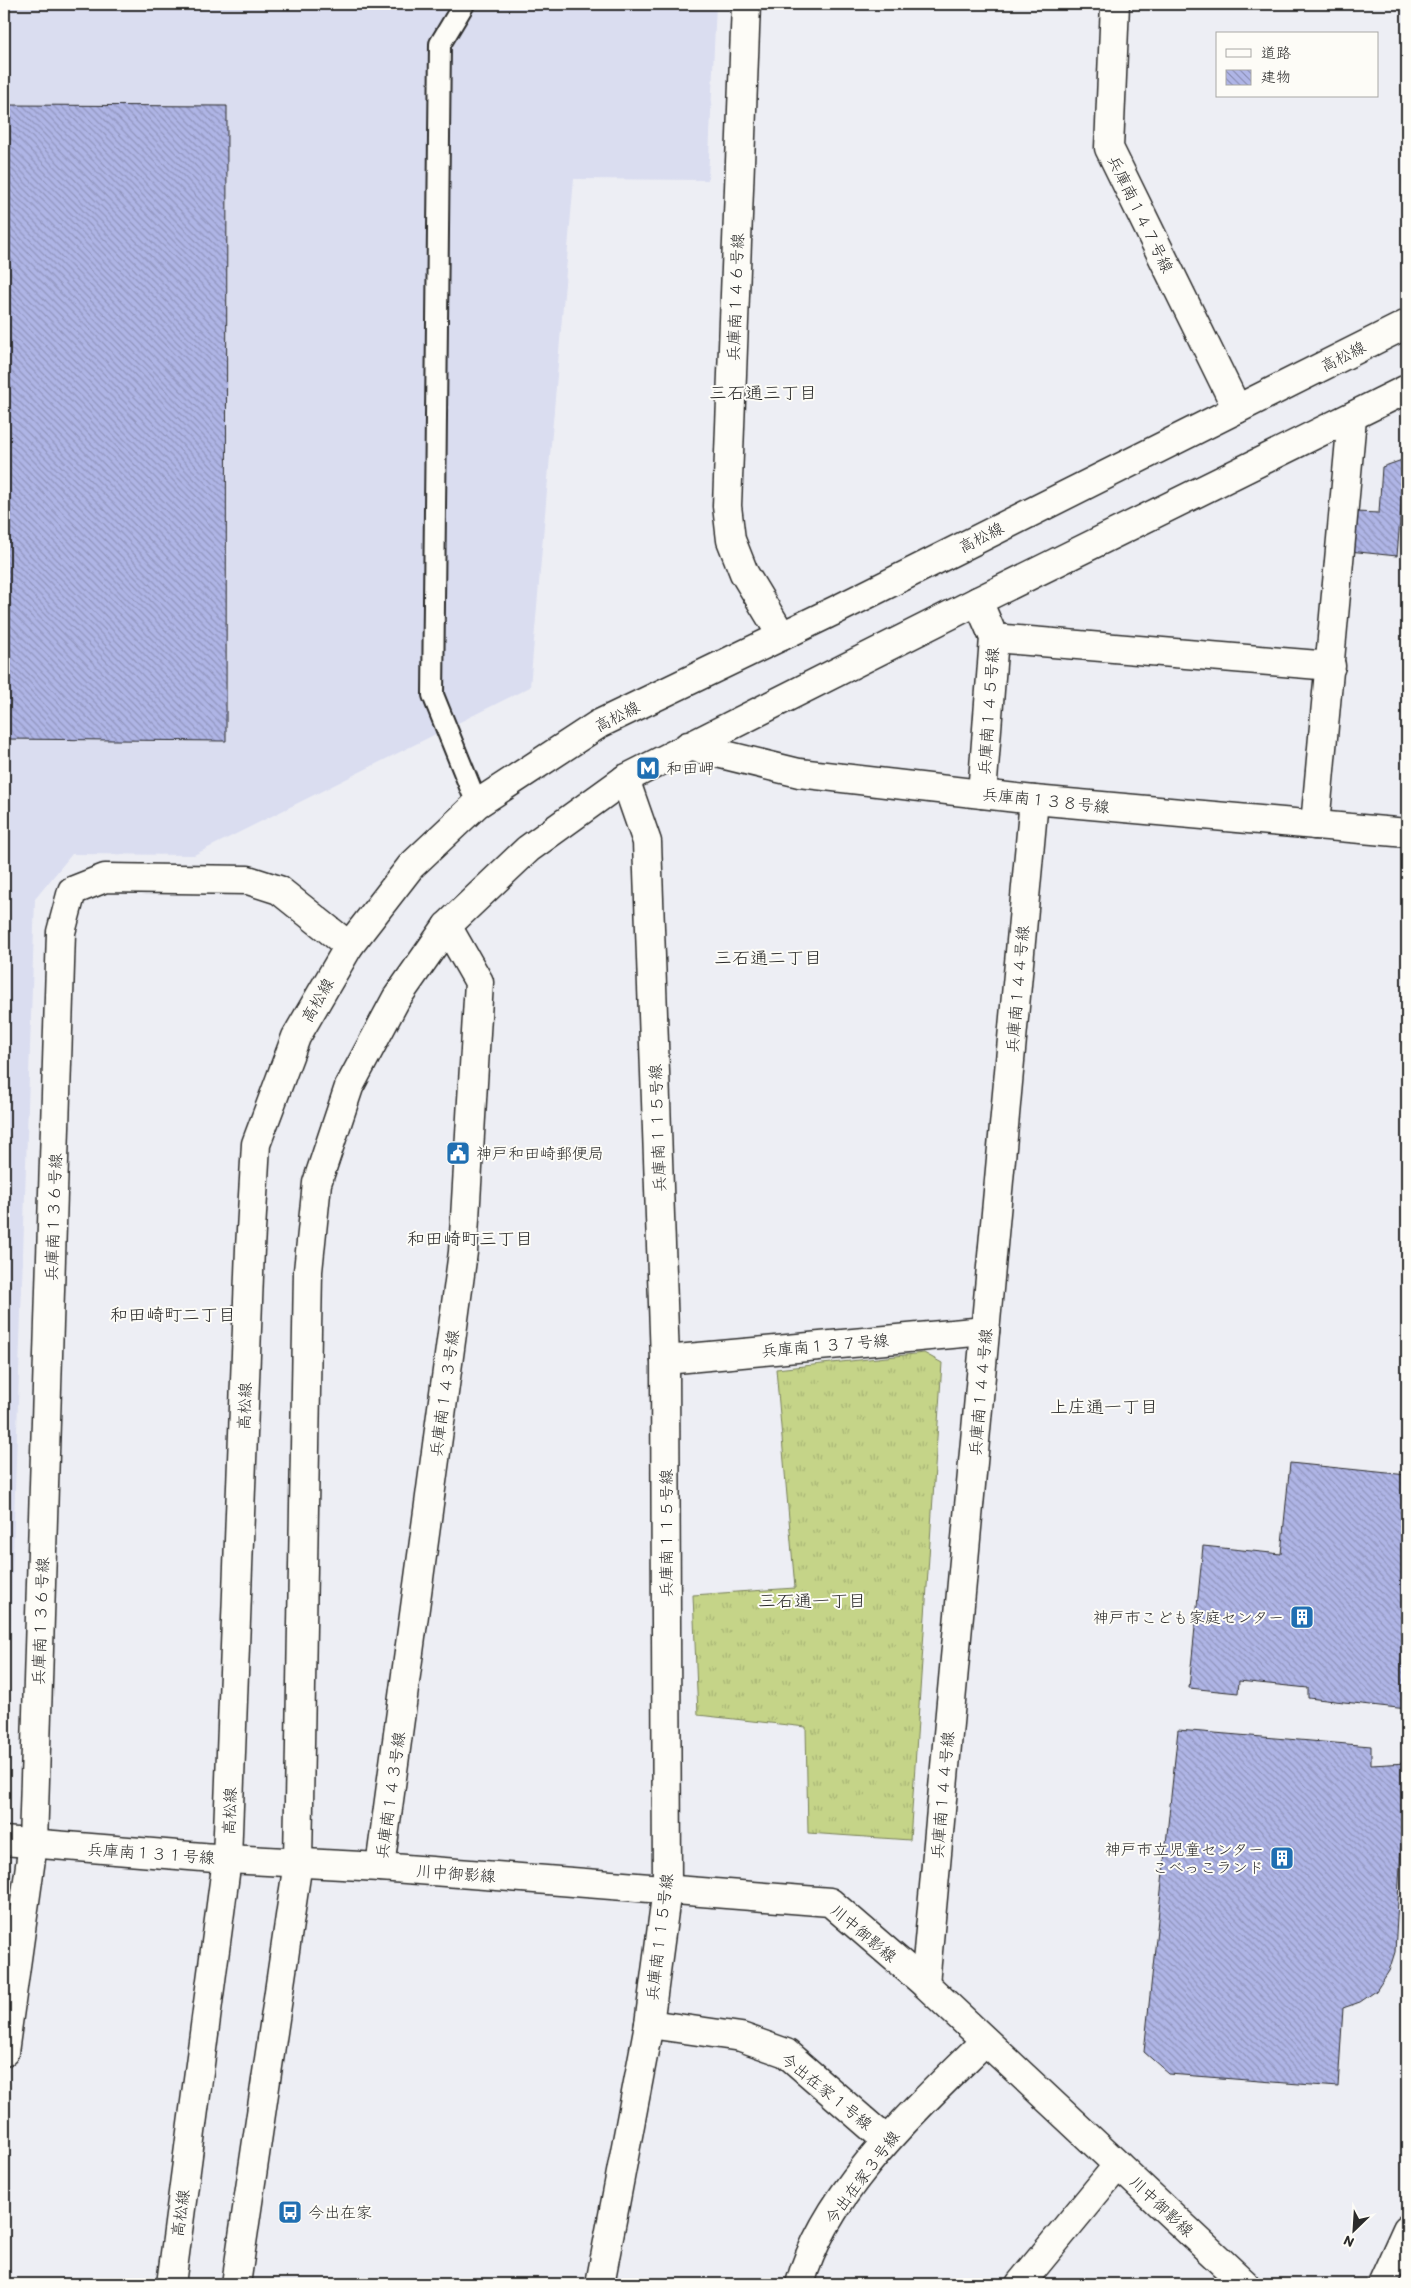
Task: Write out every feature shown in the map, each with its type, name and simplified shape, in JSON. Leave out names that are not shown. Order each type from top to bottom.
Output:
[{"type":"street","name":"兵庫南１４６号線","points":[[746,4],[727,506],[731,540],[744,573],[782,636]]},
{"type":"street","name":"兵庫南１４７号線","points":[[1115,4],[1108,148],[1238,409]]},
{"type":"street","name":"高松線","points":[[171,2284],[227,1859],[256,1144],[296,1036],[349,946],[411,866],[477,804],[599,724],[782,636],[1407,324]]},
{"type":"street","points":[[236,2284],[298,1862],[308,1271],[317,1183],[349,1087],[396,999],[447,926],[528,849],[625,779],[978,601],[1352,418],[1407,389]]},
{"type":"street","points":[[1315,825],[1331,666],[1352,418]]},
{"type":"street","name":"兵庫南１４５号線","points":[[978,601],[994,638],[982,794]]},
{"type":"street","points":[[994,638],[1331,666]]},
{"type":"street","name":"兵庫南１３８号線","points":[[688,746],[799,773],[1034,800],[1407,833]]},
{"type":"street","name":"兵庫南１１５号線","points":[[600,2284],[649,2024],[667,1890],[665,1360],[647,842],[625,779]]},
{"type":"street","name":"兵庫南１４４号線","points":[[925,1984],[1034,800]]},
{"type":"street","name":"兵庫南１３６号線","points":[[33,1844],[62,932],[72,891],[105,878],[248,880],[279,890],[349,946]]},
{"type":"street","name":"兵庫南１４３号線","points":[[380,1867],[463,1252],[480,982],[447,926]]},
{"type":"street","name":"兵庫南１３７号線","points":[[665,1360],[985,1331]]},
{"type":"street","name":"兵庫南１３１号線","points":[[4,1841],[227,1859],[298,1862]]},
{"type":"street","points":[[4,2052],[33,1844]]},
{"type":"street","name":"川中御影線","points":[[298,1862],[830,1902],[925,1984],[1118,2165],[1239,2282]]},
{"type":"street","name":"今出在家１号線","points":[[649,2024],[741,2037],[786,2053],[886,2140]]},
{"type":"street","name":"今出在家３号線","points":[[800,2284],[826,2222],[886,2140],[985,2040]]},
{"type":"street","points":[[1020,2284],[1118,2165]]},
{"type":"street","points":[[1382,2284],[1407,2229]]},
{"type":"lane","points":[[464,4],[440,44],[433,695],[477,804]]},
{"type":"shaded area","points":[[4,4],[716,4],[708,180],[574,179],[530,687],[194,855],[72,854],[35,899],[5,1787]]},
{"type":"green space","points":[[924,1353],[942,1363],[910,1840],[808,1833],[806,1727],[698,1715],[693,1595],[795,1588],[776,1369]]},
{"type":"building","points":[[4,105],[227,106],[226,741],[4,739]]},
{"type":"building","points":[[1405,459],[1397,556],[1349,551],[1355,512],[1379,513],[1382,467]]},
{"type":"building","name":"神戸市こども家庭センター","points":[[1290,1463],[1407,1475],[1407,1709],[1308,1698],[1308,1688],[1239,1681],[1238,1693],[1189,1688],[1203,1546],[1281,1554]]},
{"type":"building","name":"神戸市立児童センター こべっこランド","points":[[1178,1730],[1371,1746],[1371,1765],[1406,1763],[1395,1952],[1389,1971],[1376,1991],[1360,2002],[1343,2008],[1338,2087],[1169,2074],[1144,2052]]},
{"type":"place","name":"和田岬","points":[[648,768]]},
{"type":"place","name":"神戸和田崎郵便局","points":[[458,1153]]},
{"type":"place","name":"神戸市こども家庭センター","points":[[1302,1617]]},
{"type":"place","name":"神戸市立児童センター こべっこランド","points":[[1282,1858]]},
{"type":"place","name":"今出在家","points":[[290,2212]]},
{"type":"district","name":"三石通三丁目","points":[[763,393]]},
{"type":"district","name":"三石通二丁目","points":[[768,958]]},
{"type":"district","name":"和田崎町三丁目","points":[[470,1239]]},
{"type":"district","name":"和田崎町二丁目","points":[[173,1315]]},
{"type":"district","name":"上庄通一丁目","points":[[1104,1407]]},
{"type":"district","name":"三石通一丁目","points":[[812,1601]]}]
